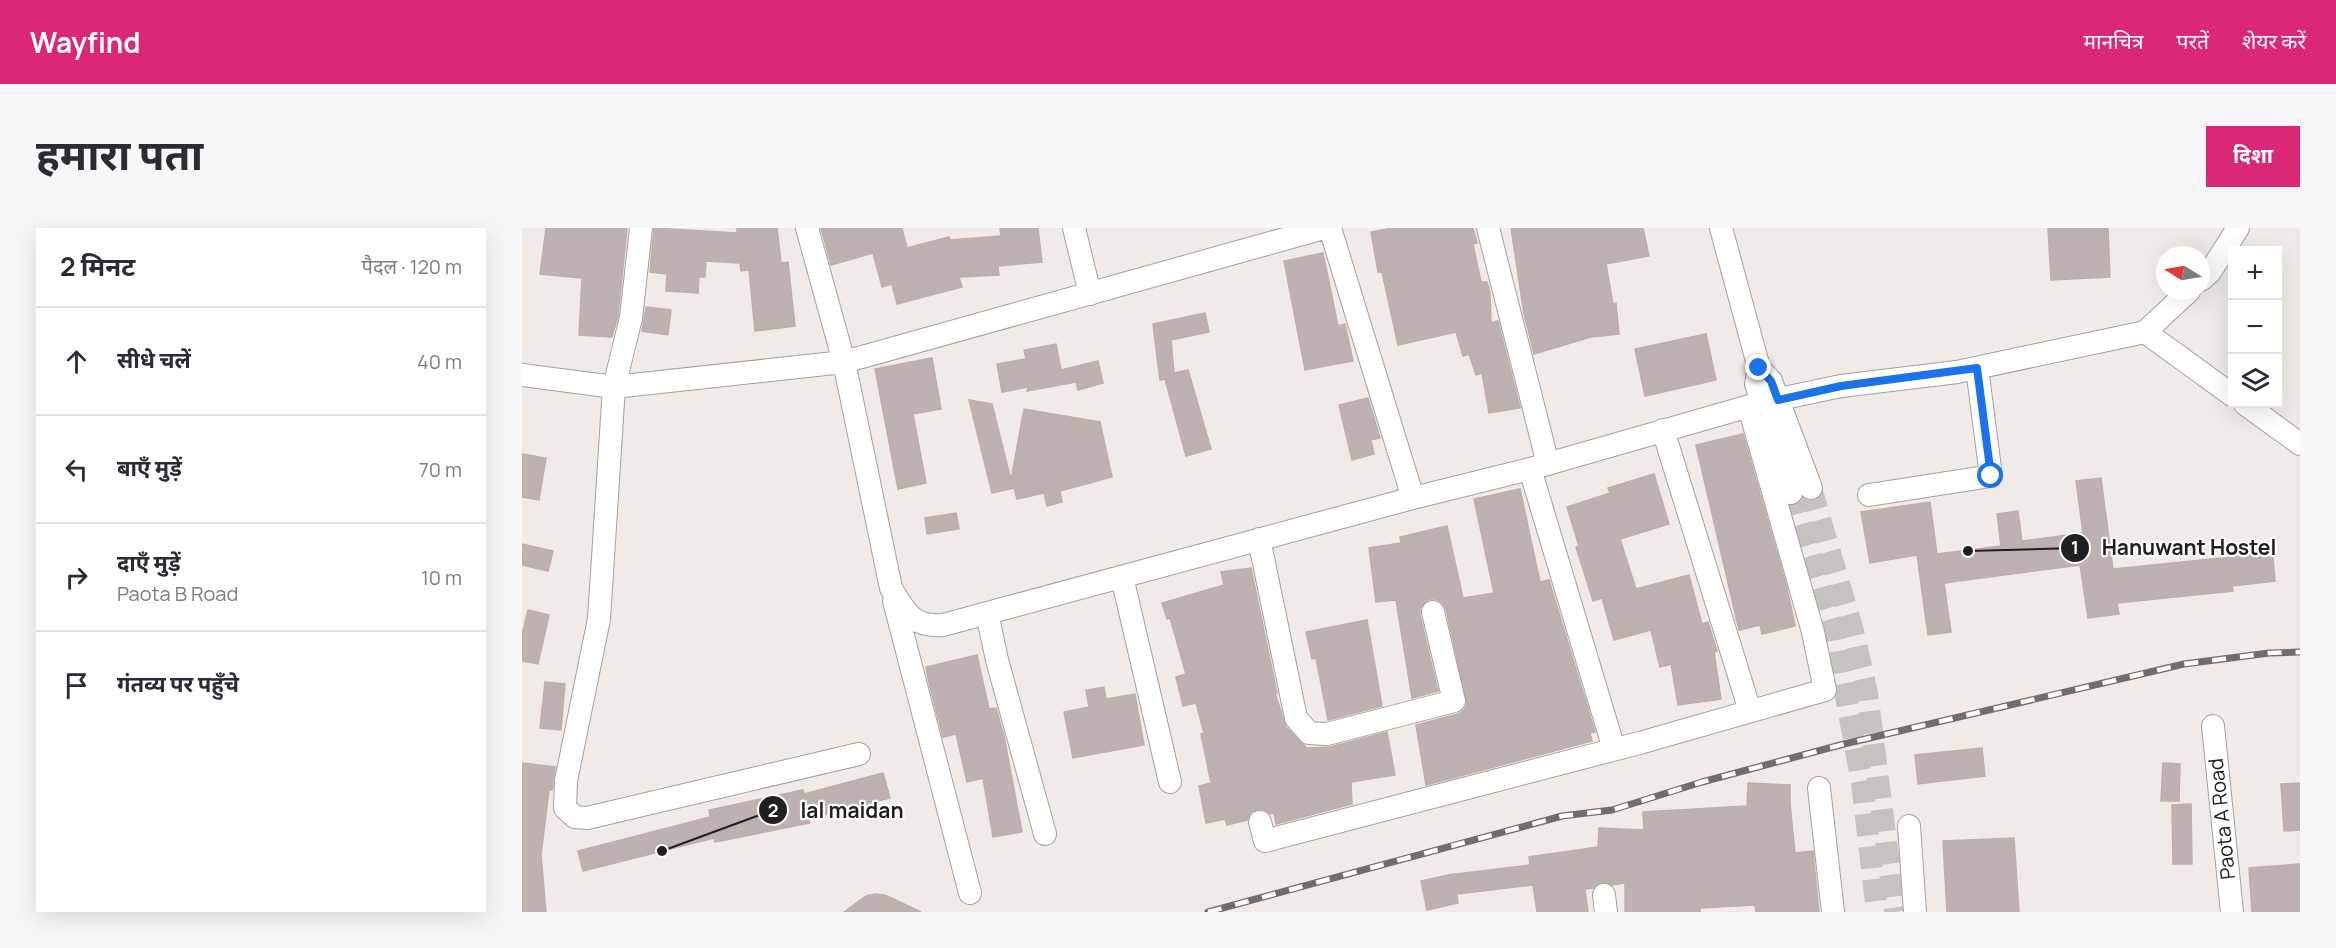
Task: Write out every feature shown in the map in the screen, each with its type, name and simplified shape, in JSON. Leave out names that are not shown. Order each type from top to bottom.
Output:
[{"type":"street","points":[[641,228],[631,318],[614,387],[599,619],[566,781],[566,808],[575,817],[587,818],[859,754]]},
{"type":"street","points":[[807,228],[844,362],[891,588],[970,892]]},
{"type":"street","points":[[1074,228],[1090,294]]},
{"type":"street","points":[[522,375],[614,387],[844,362],[1324,228]]},
{"type":"street","points":[[1330,228],[1413,498]]},
{"type":"street","points":[[1488,228],[1539,466],[1614,749]]},
{"type":"street","points":[[1260,822],[1265,841],[1614,749],[1825,690],[1756,384],[1759,368],[1721,228]]},
{"type":"street","points":[[2210,272],[2238,228]]},
{"type":"street","points":[[891,588],[901,605],[917,623],[932,626],[943,625],[1539,466],[1762,403],[1841,386],[1977,368],[2145,332],[2179,300]]},
{"type":"street","points":[[2145,332],[2228,392]]},
{"type":"street","points":[[1869,495],[1991,476],[1977,368]]},
{"type":"street","points":[[1762,403],[1801,491]]},
{"type":"street","points":[[2250,408],[2300,444]]},
{"type":"street","points":[[1663,430],[1750,711]]},
{"type":"street","points":[[1259,539],[1296,718],[1309,733],[1327,734],[1454,701],[1433,612]]},
{"type":"street","points":[[1122,577],[1170,782]]},
{"type":"street","points":[[987,613],[997,660],[1045,834]]},
{"type":"street","name":"Paota A Road","points":[[2213,726],[2232,912]]},
{"type":"street","points":[[1819,788],[1833,912]]},
{"type":"street","points":[[1909,826],[1915,912]]},
{"type":"building","points":[[546,228],[627,228],[618,316],[612,337],[579,335],[582,278],[540,274]]},
{"type":"building","points":[[654,228],[737,233],[737,228],[777,228],[781,263],[788,262],[795,326],[755,331],[749,270],[741,271],[740,263],[706,261],[705,277],[699,277],[698,293],[666,291],[667,274],[650,272]]},
{"type":"building","points":[[821,228],[902,228],[907,248],[949,237],[950,240],[1001,236],[1000,228],[1038,228],[1042,262],[998,266],[999,275],[959,277],[962,287],[897,304],[892,284],[882,287],[873,253],[831,265]]},
{"type":"building","points":[[1392,228],[1473,228],[1477,243],[1473,244],[1481,282],[1487,282],[1490,293],[1491,323],[1498,321],[1520,408],[1489,413],[1482,373],[1476,375],[1469,354],[1463,356],[1456,332],[1398,345],[1382,272],[1378,272],[1371,232]]},
{"type":"building","points":[[1511,228],[1643,228],[1649,256],[1606,264],[1613,304],[1616,303],[1619,334],[1591,337],[1534,354],[1524,314]]},
{"type":"building","points":[[2048,228],[2108,228],[2110,277],[2051,280]]},
{"type":"building","points":[[1323,253],[1338,326],[1345,324],[1353,361],[1305,370],[1284,261]]},
{"type":"building","points":[[646,307],[671,310],[668,335],[642,331]]},
{"type":"building","points":[[1205,313],[1209,332],[1171,340],[1174,373],[1188,370],[1211,449],[1186,456],[1165,379],[1160,380],[1153,324]]},
{"type":"building","points":[[1706,334],[1716,380],[1645,396],[1635,349]]},
{"type":"building","points":[[1056,344],[1061,370],[1098,361],[1103,383],[1078,390],[1076,382],[1027,391],[1028,387],[1002,392],[997,364],[1026,359],[1024,350]]},
{"type":"building","points":[[932,358],[941,409],[913,414],[926,483],[898,489],[875,369]]},
{"type":"building","points":[[1368,398],[1380,438],[1371,440],[1374,454],[1352,460],[1339,405]]},
{"type":"building","points":[[969,400],[992,404],[1011,480],[1024,409],[1100,422],[1112,477],[1060,491],[1062,502],[1047,506],[1044,493],[1017,499],[1014,488],[992,493]]},
{"type":"building","points":[[1743,434],[1787,588],[1795,626],[1762,634],[1760,625],[1739,630],[1696,445]]},
{"type":"building","points":[[522,454],[546,458],[539,500],[522,497]]},
{"type":"building","points":[[1654,474],[1669,524],[1620,539],[1636,589],[1689,575],[1702,624],[1708,622],[1717,651],[1714,652],[1721,699],[1678,705],[1671,664],[1660,667],[1651,630],[1614,640],[1602,598],[1593,601],[1576,547],[1579,546],[1567,507],[1610,493],[1608,488]]},
{"type":"building","points":[[2101,478],[2113,569],[2241,556],[2241,550],[2272,546],[2275,581],[2232,586],[2233,591],[2117,603],[2119,614],[2088,618],[2080,565],[1944,583],[1951,632],[1928,635],[1917,555],[1870,563],[1861,512],[1930,502],[1937,554],[2001,546],[1997,514],[2018,511],[2022,541],[2083,533],[2076,481]]},
{"type":"building","points":[[1520,489],[1540,582],[1549,580],[1595,732],[1590,733],[1592,741],[1426,785],[1416,725],[1458,714],[1467,704],[1446,609],[1442,602],[1436,599],[1429,599],[1420,608],[1438,691],[1412,698],[1396,600],[1376,602],[1369,548],[1401,543],[1400,537],[1447,526],[1463,598],[1494,593],[1474,499]]},
{"type":"building","points":[[956,513],[959,529],[927,534],[925,518]]},
{"type":"building","points":[[522,544],[553,551],[548,571],[522,565]]},
{"type":"building","points":[[1251,568],[1277,693],[1275,693],[1286,727],[1307,748],[1330,747],[1387,732],[1395,775],[1351,782],[1352,804],[1276,824],[1274,813],[1270,814],[1263,809],[1251,812],[1247,820],[1227,825],[1225,819],[1206,823],[1199,786],[1211,783],[1201,734],[1204,733],[1196,703],[1183,706],[1176,677],[1186,674],[1170,618],[1167,619],[1162,603],[1224,585],[1221,572]]},
{"type":"building","points":[[528,610],[549,615],[538,664],[522,661],[522,635]]},
{"type":"building","points":[[1367,620],[1382,706],[1328,720],[1316,658],[1312,659],[1306,632]]},
{"type":"building","points":[[977,655],[989,709],[996,708],[1004,736],[1022,832],[993,837],[983,778],[967,782],[956,734],[943,737],[926,667]]},
{"type":"building","points":[[545,682],[565,684],[561,730],[540,728]]},
{"type":"building","points":[[1104,687],[1106,699],[1135,694],[1144,745],[1073,758],[1064,712],[1089,707],[1086,690]]},
{"type":"building","points":[[1982,748],[1985,776],[1918,784],[1915,755]]},
{"type":"building","points":[[522,763],[555,767],[552,790],[549,790],[541,855],[546,912],[522,912]]},
{"type":"building","points":[[2163,763],[2180,764],[2179,801],[2161,801]]},
{"type":"building","points":[[883,773],[890,798],[809,819],[810,823],[715,842],[714,838],[583,871],[578,851],[710,817],[709,810],[803,790],[804,794]]},
{"type":"building","points":[[1748,783],[1790,785],[1795,853],[1813,851],[1819,912],[1756,912],[1755,905],[1700,908],[1700,912],[1625,912],[1625,883],[1612,885],[1603,882],[1593,888],[1585,889],[1588,912],[1537,912],[1533,885],[1457,894],[1458,903],[1427,910],[1421,881],[1448,875],[1530,865],[1529,857],[1598,847],[1599,828],[1644,830],[1643,812],[1747,806]]},
{"type":"building","points":[[2300,783],[2300,830],[2284,831],[2281,784]]},
{"type":"building","points":[[2191,804],[2192,864],[2173,864],[2172,805]]},
{"type":"building","points":[[2014,838],[2019,912],[1947,912],[1943,841]]},
{"type":"building","points":[[2300,864],[2300,912],[2252,912],[2249,868]]},
{"type":"building","points":[[885,895],[921,912],[844,912],[866,896]]},
{"type":"tunnel","points":[[1811,488],[1853,631],[1867,693],[1895,912]]},
{"type":"tunnel","points":[[1791,493],[1835,636],[1862,783],[1877,912]]},
{"type":"railway","points":[[1208,912],[1562,816],[1612,810],[1702,782],[1844,744],[2184,664],[2269,653],[2300,652]]},
{"type":"place","name":"Hanuwant Hostel","points":[[1968,551]]},
{"type":"place","name":"lal maidan","points":[[662,851]]},
{"type":"route","points":[[1759,368],[1771,381],[1778,400],[1841,386],[1977,368],[1991,476]]}]
